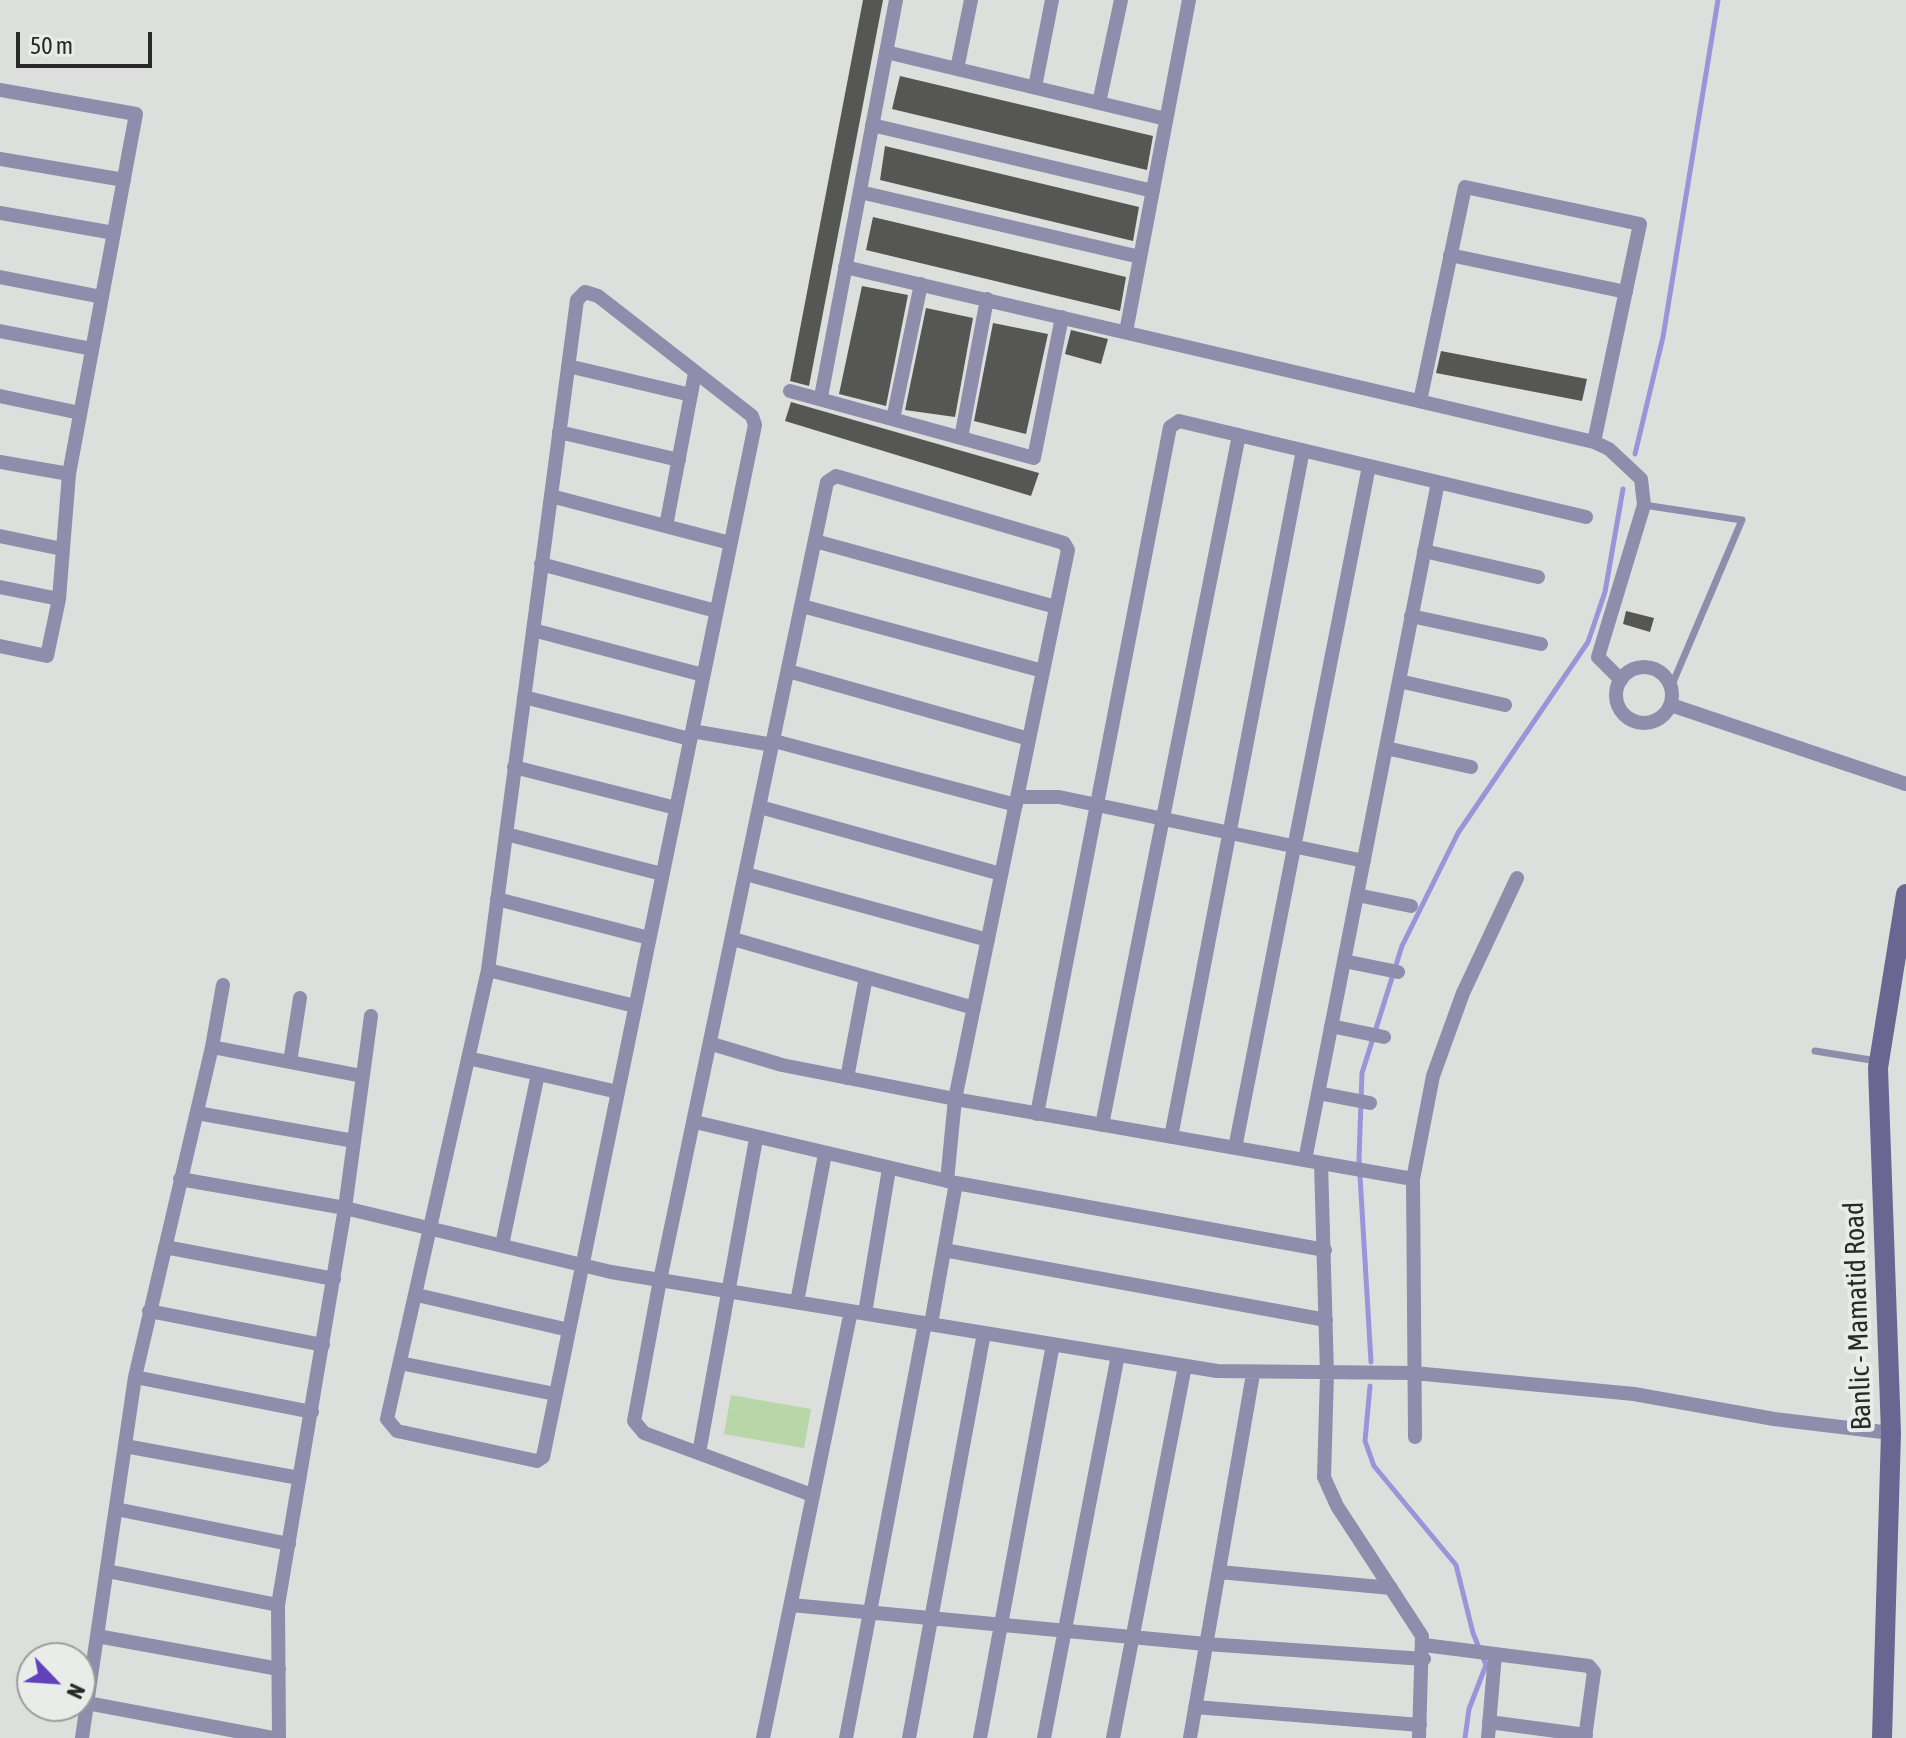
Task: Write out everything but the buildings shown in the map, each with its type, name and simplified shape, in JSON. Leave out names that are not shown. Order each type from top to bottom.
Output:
[{"type":"main road","name":"Banlic - Mamatid Road","points":[[1882,1738],[1891,1433],[1879,1061],[1906,894]]},
{"type":"street","points":[[821,397],[896,0]]},
{"type":"street","points":[[957,69],[971,0]]},
{"type":"street","points":[[1035,87],[1052,0]]},
{"type":"street","points":[[1099,103],[1121,0]]},
{"type":"street","points":[[1126,332],[1189,0]]},
{"type":"street","points":[[886,52],[1166,119]]},
{"type":"street","points":[[0,646],[47,656],[59,599],[69,474],[136,114],[1,94]]},
{"type":"street","points":[[872,125],[1153,191]]},
{"type":"street","points":[[0,159],[124,180]]},
{"type":"street","points":[[1420,401],[1465,187],[1640,224],[1594,442]]},
{"type":"street","points":[[860,192],[1140,257]]},
{"type":"street","points":[[0,213],[114,233]]},
{"type":"street","points":[[1450,255],[1626,292]]},
{"type":"street","points":[[845,267],[1594,442],[1626,461],[1641,479],[1644,505],[1598,657],[1621,680]]},
{"type":"street","points":[[0,277],[102,297]]},
{"type":"street","points":[[893,419],[921,284]]},
{"type":"street","points":[[585,292],[598,296],[695,373],[754,421],[543,1457],[532,1461],[397,1431],[387,1419],[488,970],[577,300],[585,292]]},
{"type":"street","points":[[961,438],[987,299]]},
{"type":"street","points":[[790,391],[821,397],[1034,458],[1062,317]]},
{"type":"street","points":[[0,331],[92,349]]},
{"type":"street","points":[[568,366],[691,395]]},
{"type":"street","points":[[666,526],[695,373]]},
{"type":"street","points":[[0,396],[80,413]]},
{"type":"street","points":[[1037,1114],[1170,427],[1179,421],[1586,517]]},
{"type":"street","points":[[559,432],[679,460]]},
{"type":"street","points":[[1102,1125],[1239,435]]},
{"type":"street","points":[[1171,1137],[1303,450]]},
{"type":"street","points":[[0,462],[69,474]]},
{"type":"street","points":[[1235,1148],[1369,466]]},
{"type":"street","points":[[812,1495],[644,1433],[635,1426],[660,1280],[712,1044],[827,482],[836,476],[1064,543],[1068,550],[955,1099],[952,1182],[944,1250],[846,1738]]},
{"type":"street","points":[[1305,1160],[1438,482]]},
{"type":"street","points":[[551,496],[730,543]]},
{"type":"street","points":[[0,536],[62,549]]},
{"type":"street","points":[[815,541],[1056,607]]},
{"type":"street","points":[[1424,551],[1538,577]]},
{"type":"street","points":[[541,564],[716,611]]},
{"type":"street","points":[[0,587],[59,599]]},
{"type":"street","points":[[802,606],[1043,671]]},
{"type":"street","points":[[1411,616],[1541,644]]},
{"type":"street","points":[[533,630],[703,675]]},
{"type":"street","points":[[1644,667],[1661,672],[1671,687],[1671,705],[1659,719],[1640,723],[1631,720],[1619,707],[1616,698],[1621,680],[1627,673],[1644,667]]},
{"type":"street","points":[[788,671],[1029,739]]},
{"type":"street","points":[[1399,681],[1505,705]]},
{"type":"street","points":[[524,697],[691,735],[773,743],[1016,801],[1059,797],[1364,861]]},
{"type":"street","points":[[1671,705],[1906,784]]},
{"type":"street","points":[[1386,748],[1471,767]]},
{"type":"street","points":[[514,767],[676,808]]},
{"type":"street","points":[[760,807],[1001,874]]},
{"type":"street","points":[[506,834],[662,874]]},
{"type":"street","points":[[746,874],[988,940]]},
{"type":"street","points":[[1415,1437],[1413,1179],[1433,1076],[1463,993],[1517,878]]},
{"type":"street","points":[[1357,895],[1411,906]]},
{"type":"street","points":[[497,899],[649,938]]},
{"type":"street","points":[[733,939],[974,1008]]},
{"type":"street","points":[[1344,961],[1398,972]]},
{"type":"street","points":[[488,970],[635,1006]]},
{"type":"street","points":[[847,1078],[866,977]]},
{"type":"street","points":[[96,1643],[135,1377],[212,1047],[223,985]]},
{"type":"street","points":[[290,1062],[300,998]]},
{"type":"street","points":[[279,1738],[278,1605],[334,1279],[371,1016]]},
{"type":"street","points":[[1331,1026],[1384,1037]]},
{"type":"street","points":[[712,1044],[782,1065],[955,1099],[1413,1179]]},
{"type":"street","points":[[212,1047],[362,1076]]},
{"type":"street","points":[[468,1058],[618,1092]]},
{"type":"street","points":[[502,1245],[538,1074]]},
{"type":"street","points":[[1318,1093],[1370,1103]]},
{"type":"street","points":[[197,1113],[354,1141]]},
{"type":"street","points":[[695,1122],[756,1139],[952,1182],[1325,1250]]},
{"type":"street","points":[[699,1453],[756,1139]]},
{"type":"street","points":[[797,1302],[825,1154]]},
{"type":"street","points":[[1195,1707],[1419,1732],[1424,1652],[1391,1588],[1337,1506],[1324,1477],[1327,1374],[1321,1163]]},
{"type":"street","points":[[763,1738],[812,1495],[858,1312],[889,1169]]},
{"type":"street","points":[[180,1179],[345,1208],[582,1265],[660,1280],[1185,1366],[1253,1374],[1414,1373],[1634,1394],[1788,1421],[1891,1433]]},
{"type":"street","points":[[165,1247],[334,1279]]},
{"type":"street","points":[[944,1250],[1326,1320]]},
{"type":"street","points":[[417,1295],[569,1330]]},
{"type":"street","points":[[149,1311],[323,1345]]},
{"type":"street","points":[[909,1738],[984,1333]]},
{"type":"street","points":[[980,1738],[1053,1344]]},
{"type":"street","points":[[1044,1738],[1118,1355]]},
{"type":"street","points":[[400,1363],[555,1394]]},
{"type":"street","points":[[1113,1738],[1185,1366]]},
{"type":"street","points":[[1190,1738],[1253,1374]]},
{"type":"street","points":[[135,1377],[312,1412]]},
{"type":"street","points":[[125,1446],[299,1478]]},
{"type":"street","points":[[116,1509],[289,1544]]},
{"type":"street","points":[[107,1571],[278,1605]]},
{"type":"street","points":[[1219,1572],[1391,1588]]},
{"type":"street","points":[[791,1605],[1206,1644],[1495,1654],[1589,1666],[1594,1672],[1585,1736],[1489,1722]]},
{"type":"street","points":[[97,1636],[279,1669]]},
{"type":"street","points":[[1488,1738],[1495,1654]]},
{"type":"street","points":[[96,1705],[273,1738]]},
{"type":"lane","points":[[1644,505],[1742,520],[1671,687]]},
{"type":"lane","points":[[1815,1051],[1879,1061]]},
{"type":"green space","points":[[731,1395],[811,1409],[804,1448],[724,1434]]},
{"type":"waterway","points":[[1635,454],[1663,337],[1718,0]]},
{"type":"waterway","points":[[1371,1362],[1359,1159],[1362,1073],[1402,946],[1458,833],[1588,642],[1605,592],[1623,489]]},
{"type":"waterway","points":[[1370,1386],[1365,1441],[1374,1466],[1456,1565],[1473,1633],[1486,1665],[1469,1709],[1465,1738]]}]
